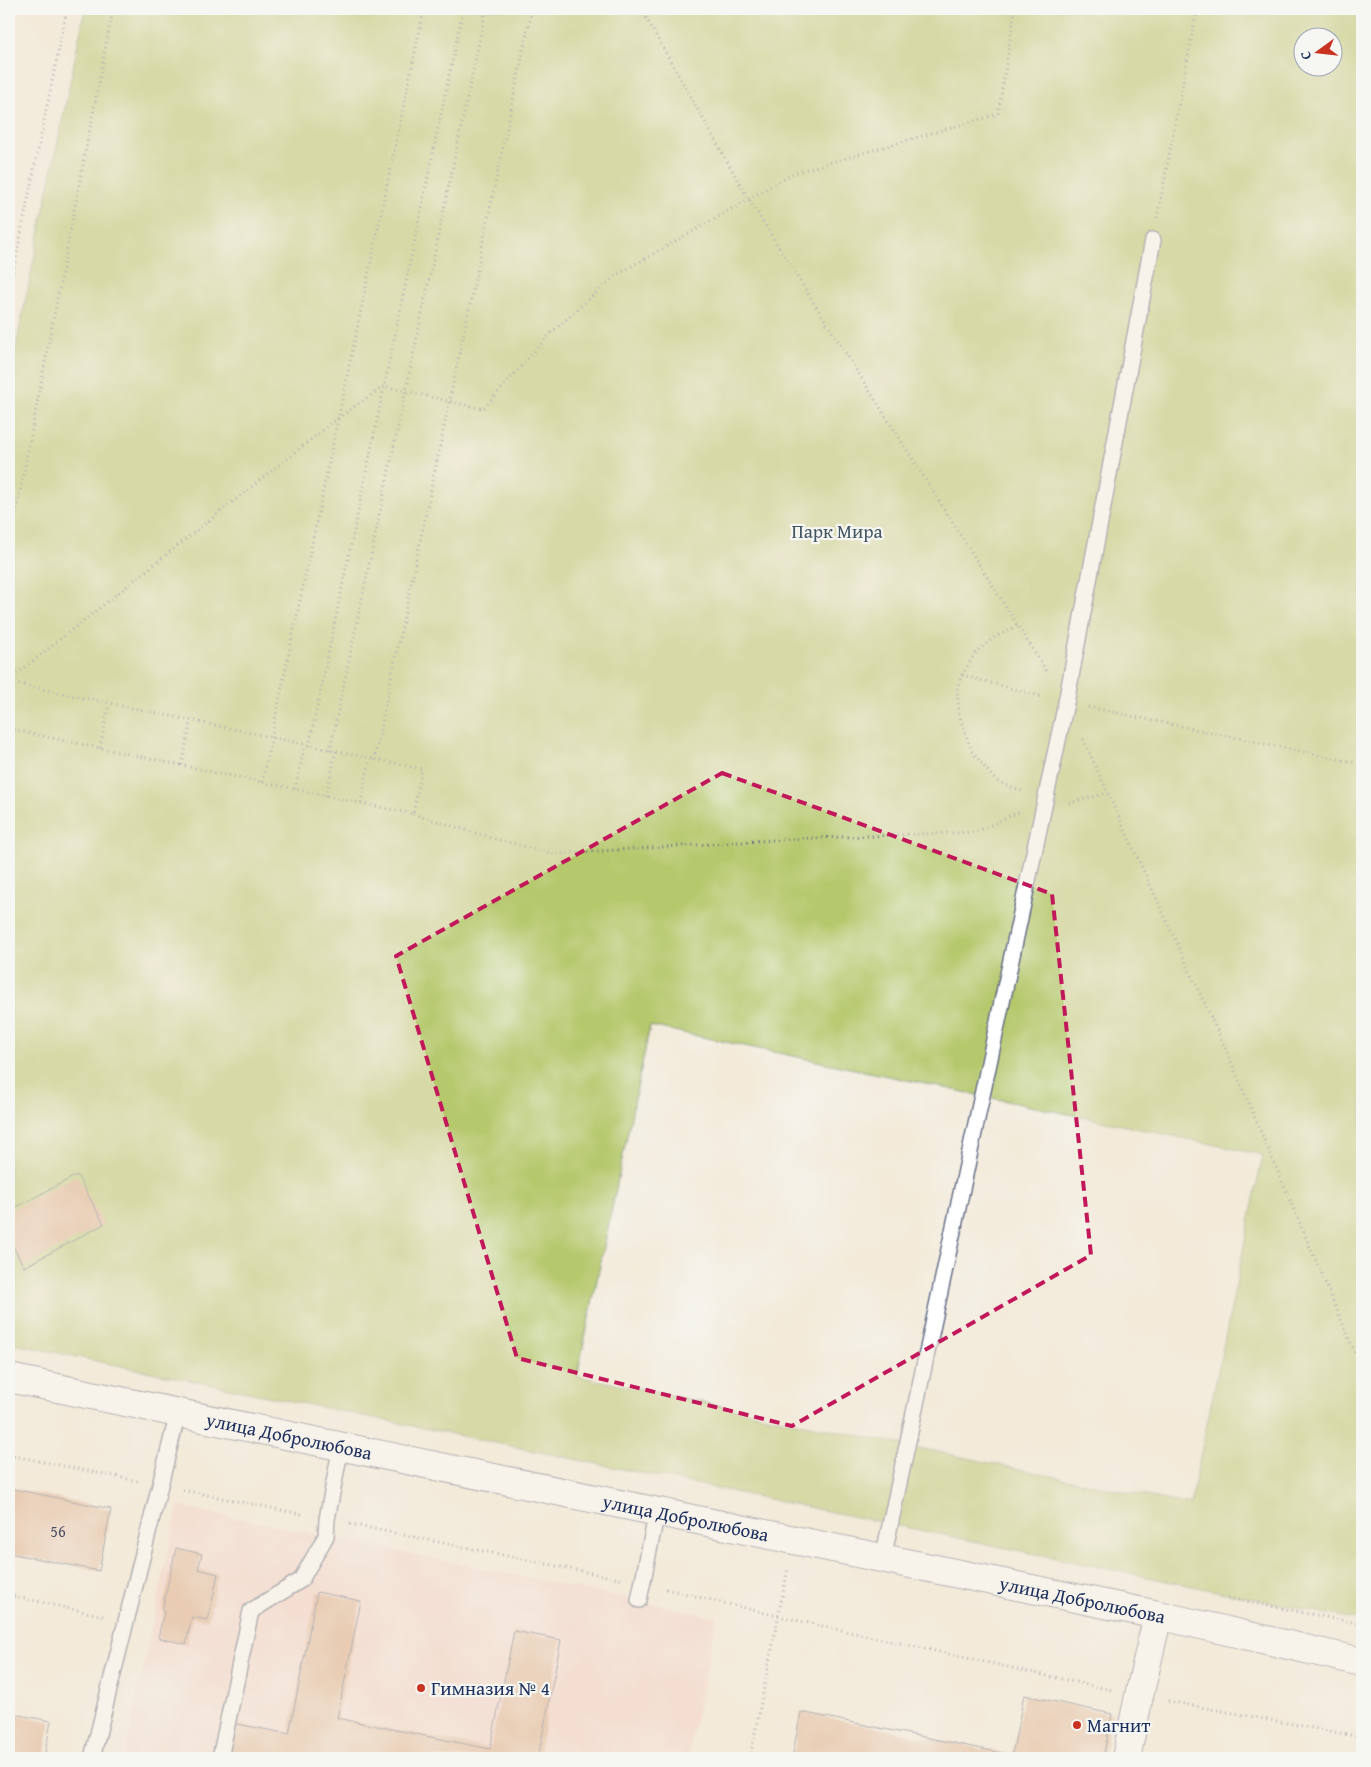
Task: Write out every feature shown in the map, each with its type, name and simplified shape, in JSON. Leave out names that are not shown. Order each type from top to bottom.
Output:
[{"type":"street","name":"улица Добролюбова","points":[[9,1378],[1158,1615],[1362,1662]]},
{"type":"street","points":[[1126,1758],[1158,1615]]},
{"type":"lane","points":[[883,1558],[1066,703],[1153,240]]},
{"type":"lane","points":[[92,1758],[178,1413]]},
{"type":"lane","points":[[220,1758],[251,1611],[301,1580],[326,1536],[341,1446]]},
{"type":"lane","points":[[639,1600],[657,1511]]},
{"type":"path","points":[[9,292],[67,9]]},
{"type":"path","points":[[9,549],[113,9]]},
{"type":"path","points":[[262,782],[424,9]]},
{"type":"path","points":[[295,789],[307,745],[463,9]]},
{"type":"path","points":[[330,750],[486,9]]},
{"type":"path","points":[[361,803],[450,401],[532,9]]},
{"type":"path","points":[[642,9],[749,200],[1066,703],[1226,1050],[1362,1369]]},
{"type":"path","points":[[9,681],[338,418],[384,386],[483,409],[551,333],[615,276],[794,173],[998,114],[1015,9]]},
{"type":"path","points":[[1153,240],[1197,9]]},
{"type":"path","points":[[1017,626],[995,637],[976,652],[957,687],[959,714],[972,750],[996,781],[1045,800],[1070,803],[1108,793]]},
{"type":"path","points":[[962,676],[1066,703],[1362,764]]},
{"type":"path","points":[[9,681],[109,704],[422,769],[413,814]]},
{"type":"path","points":[[100,748],[109,704]]},
{"type":"path","points":[[182,765],[190,721]]},
{"type":"path","points":[[9,729],[413,814],[492,838],[554,854],[790,839],[976,832],[1045,800]]},
{"type":"path","points":[[326,796],[336,751]]},
{"type":"path","points":[[9,1455],[642,1584],[1139,1696],[1362,1737]]},
{"type":"path","points":[[750,1758],[794,1540]]},
{"type":"path","points":[[9,1595],[125,1621]]},
{"type":"highlighted area","points":[[722,773],[1052,894],[1091,1255],[792,1426],[517,1358],[396,956]]},
{"type":"shaded area","name":"Гимназия № 4","points":[[178,1506],[717,1617],[687,1758],[124,1758]]},
{"type":"green space","name":"Парк Мира","points":[[85,9],[1362,9],[1362,1621],[9,1343],[9,381]],"holes":[[[650,1026],[1263,1155],[1190,1505],[577,1376]]]},
{"type":"building","points":[[77,1175],[104,1224],[24,1267],[9,1239],[9,1211]]},
{"type":"building","points":[[9,1488],[111,1509],[99,1571],[9,1553]]},
{"type":"building","points":[[176,1548],[202,1554],[198,1569],[218,1574],[208,1620],[192,1617],[186,1644],[158,1638]]},
{"type":"building","points":[[317,1592],[361,1601],[337,1718],[490,1749],[514,1631],[561,1640],[538,1758],[225,1758],[232,1723],[289,1734]]},
{"type":"building","points":[[1024,1695],[1112,1714],[1103,1758],[792,1758],[801,1712],[1012,1755]]},
{"type":"building","points":[[9,1713],[51,1721],[44,1758],[9,1758]]},
{"type":"place","name":"Гимназия № 4","points":[[421,1688]]},
{"type":"place","name":"Магнит","points":[[1077,1725]]}]
